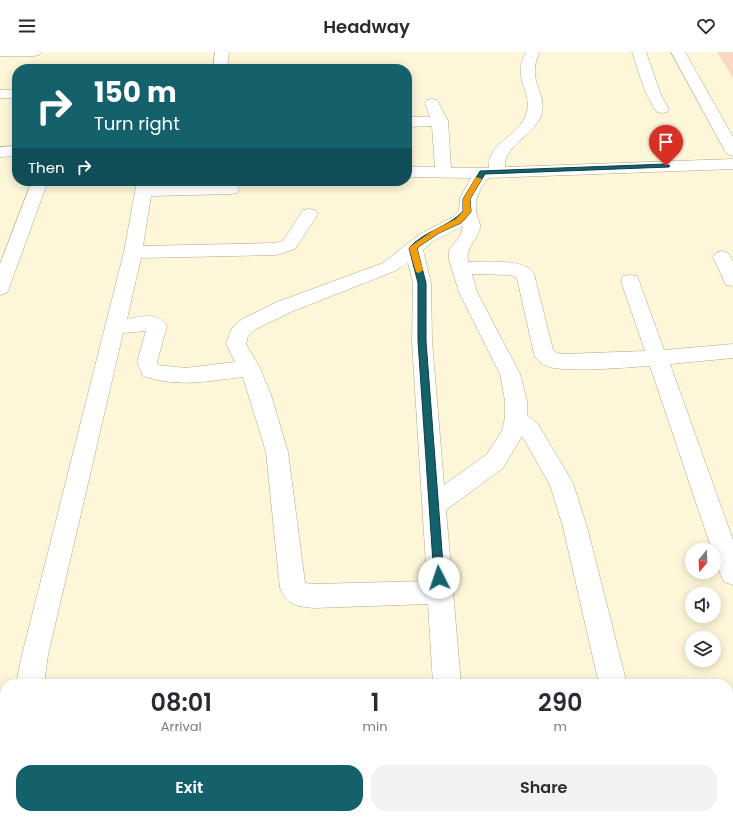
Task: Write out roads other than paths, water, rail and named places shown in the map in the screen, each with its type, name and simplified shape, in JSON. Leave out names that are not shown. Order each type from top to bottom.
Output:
[{"type":"street","points":[[0,52],[37,56]]},
{"type":"street","points":[[221,64],[222,52]]},
{"type":"street","points":[[434,506],[495,461],[513,433],[516,418],[516,401],[510,374],[468,292],[458,260],[458,250],[468,237],[472,226],[467,212],[466,199],[490,172],[502,150],[520,136],[532,119],[536,110],[527,70],[529,59],[533,52]]},
{"type":"street","points":[[639,52],[654,95],[662,109]]},
{"type":"street","points":[[678,52],[733,151]]},
{"type":"street","points":[[0,94],[12,94]]},
{"type":"street","points":[[432,103],[440,121],[443,171]]},
{"type":"street","points":[[412,122],[440,121]]},
{"type":"street","points":[[0,152],[12,151]]},
{"type":"street","points":[[412,172],[490,172],[733,164]]},
{"type":"street","points":[[0,288],[38,186]]},
{"type":"street","points":[[31,679],[35,655],[133,252],[144,186],[231,189]]},
{"type":"street","points":[[440,592],[314,596],[298,594],[293,588],[277,452],[260,395],[250,368],[240,354],[236,344],[239,333],[249,324],[284,307],[389,267],[436,232],[459,221],[467,212]]},
{"type":"street","points":[[133,252],[276,249],[289,245],[309,214]]},
{"type":"street","points":[[413,248],[422,283],[422,341],[447,679]]},
{"type":"street","points":[[722,257],[733,280]]},
{"type":"street","points":[[461,268],[513,269],[525,274],[544,354],[552,360],[564,362],[658,358],[733,352]]},
{"type":"street","points":[[630,281],[733,574]]},
{"type":"street","points":[[114,327],[153,323],[156,324],[157,326],[147,362],[150,370],[159,374],[180,376],[250,368]]},
{"type":"street","points":[[516,418],[530,430],[561,483],[575,527],[612,679]]}]
